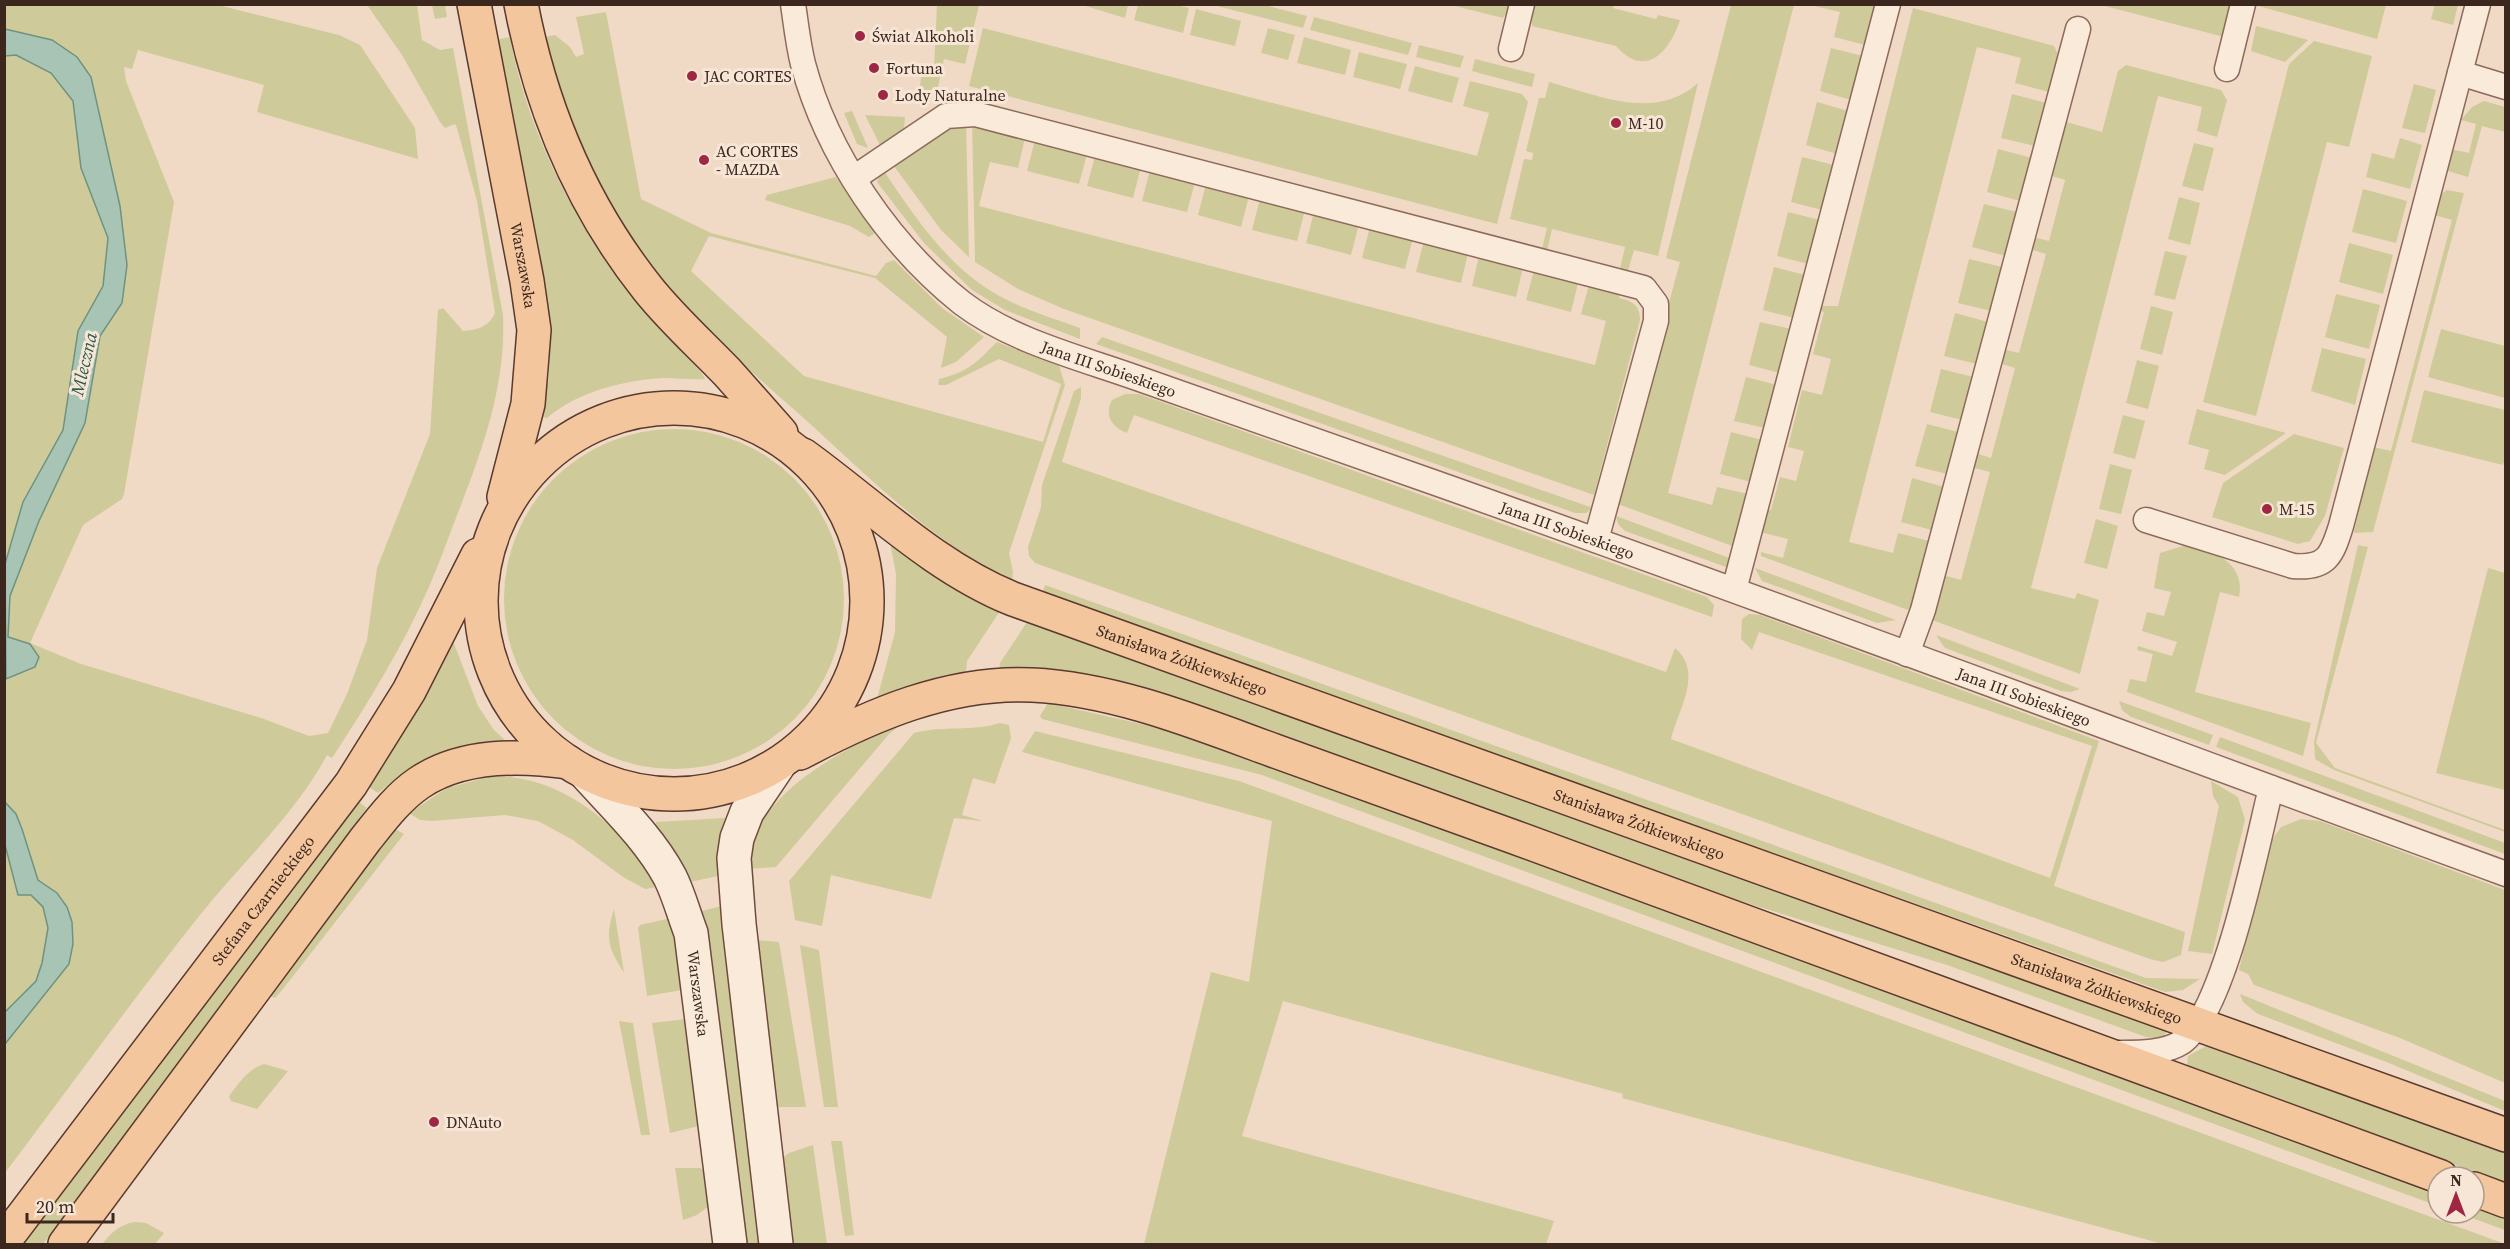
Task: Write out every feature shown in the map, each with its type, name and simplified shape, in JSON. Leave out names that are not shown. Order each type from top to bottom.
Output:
[{"type":"main road","name":"Warszawska","points":[[474,4],[527,281],[534,330],[528,404],[491,530]]},
{"type":"main road","points":[[521,4],[542,93],[556,131],[607,231],[674,319],[726,371],[797,450],[836,498],[852,525],[866,576],[869,607],[864,641],[854,675],[830,718],[790,758],[747,812],[737,838],[734,858],[739,924],[776,1245]]},
{"type":"main road","points":[[577,768],[519,716],[506,696],[492,665],[481,615],[482,565],[491,530],[528,473],[555,448],[591,426],[638,410],[679,407],[705,411],[750,424],[797,450]]},
{"type":"main road","name":"Stanisława Żółkiewskiego","points":[[797,450],[944,562],[1004,596],[2505,1135]]},
{"type":"main road","name":"Stefana Czarnieckiego","points":[[4,1241],[351,784],[409,691],[491,530]]},
{"type":"main road","points":[[65,1245],[365,840],[404,796],[437,773],[478,761],[530,758],[577,768],[634,790],[677,794],[721,789],[744,781],[844,730],[897,708],[973,688],[1000,684],[1033,685],[1092,693],[1216,729],[2426,1172]]},
{"type":"main road","name":"Warszawska","points":[[577,768],[635,828],[661,862],[678,894],[691,933],[730,1245]]},
{"type":"main road","points":[[2486,1194],[2505,1201]]},
{"type":"street","name":"Jana III Sobieskiego","points":[[793,4],[803,64],[813,95],[837,148],[854,178],[914,258],[964,304],[992,322],[1101,365],[1734,590],[2505,874]]},
{"type":"street","points":[[1511,49],[1522,4]]},
{"type":"street","points":[[1734,590],[1888,4]]},
{"type":"street","points":[[2227,69],[2243,4]]},
{"type":"street","points":[[2146,520],[2293,566],[2315,566],[2329,555],[2341,525],[2478,4]]},
{"type":"street","points":[[1907,654],[1928,590],[2078,29]]},
{"type":"street","points":[[2460,74],[2505,87]]},
{"type":"street","points":[[854,178],[946,116],[975,114],[1644,288],[1656,303],[1656,321],[1596,540]]},
{"type":"street","points":[[2103,1054],[2165,1049],[2180,1043],[2198,1024],[2224,972],[2271,788]]},
{"type":"shaded area","points":[[1079,4],[1128,4],[1128,5],[1125,18]]},
{"type":"shaded area","points":[[1531,4],[1614,5],[1613,8],[1656,19],[1658,15],[1680,20],[1670,42],[1663,51],[1647,61],[1637,61],[1616,46],[1532,26]]},
{"type":"shaded area","points":[[2255,4],[2386,5],[2377,39]]},
{"type":"shaded area","points":[[2435,4],[2458,5],[2453,25],[2431,19]]},
{"type":"shaded area","points":[[5,5],[218,5],[339,35],[360,45],[415,128],[418,159],[257,112],[264,85],[138,50],[132,69],[124,67],[126,81],[174,202],[124,494],[122,499],[83,525],[30,643],[81,664],[264,719],[309,736],[328,733],[347,694],[367,640],[377,568],[430,434],[438,310],[443,308],[463,331],[482,327],[495,313],[477,201],[457,128],[455,124],[445,128],[440,122],[402,55],[367,5],[417,5],[422,40],[440,50],[453,48],[503,315],[503,340],[492,412],[470,482],[429,587],[408,631],[372,695],[332,758],[327,755],[300,798],[200,915],[5,1173],[4,810],[10,810],[5,801],[5,679],[35,667],[30,644],[8,637],[10,596],[39,521],[85,423],[100,336],[110,320],[127,265],[120,206],[91,77],[52,40],[5,29]]},
{"type":"shaded area","points":[[432,5],[445,5],[447,17],[435,19]]},
{"type":"shaded area","points":[[937,5],[979,5],[965,64],[944,59],[936,96],[919,92],[922,72],[934,69]]},
{"type":"shaded area","points":[[1138,5],[1176,5],[1189,8],[1183,33],[1134,20]]},
{"type":"shaded area","points":[[1213,5],[1264,5],[1307,16],[1303,28]]},
{"type":"shaded area","points":[[1451,5],[1511,5],[1503,18]]},
{"type":"shaded area","points":[[1731,5],[1794,5],[1668,493],[1712,505],[1717,487],[1748,494],[1735,547],[1615,503],[1680,262],[1666,258]]},
{"type":"shaded area","points":[[1810,5],[1875,5],[1865,45],[1834,37],[1840,12]]},
{"type":"shaded area","points":[[2101,5],[2232,5],[2224,37]]},
{"type":"shaded area","points":[[1913,8],[2054,46],[2059,56],[2049,92],[2015,83],[2021,58],[1977,47],[1849,542],[1893,553],[1898,533],[1929,541],[1913,603],[1908,610],[1761,556],[1761,552],[1783,558],[1788,539],[1760,532],[1766,509],[1771,510],[1780,477],[1796,481],[1804,451],[1788,447],[1802,390],[1822,395],[1831,359],[1813,354],[1824,312],[1818,310],[1818,306],[1838,306]]},
{"type":"shaded area","points":[[1196,9],[1241,21],[1235,46],[1190,35]]},
{"type":"shaded area","points":[[606,12],[641,199],[711,233],[876,276],[886,263],[894,260],[942,308],[984,337],[956,362],[941,368],[947,337],[875,278],[709,236],[691,271],[804,376],[1043,442],[1061,384],[999,359],[946,385],[938,385],[939,379],[971,366],[997,342],[1059,366],[1065,385],[1009,553],[1013,572],[1012,582],[958,550],[887,494],[711,333],[669,287],[644,255],[622,222],[584,151],[555,76],[544,37],[555,35],[570,47],[576,57],[584,54],[576,17]]},
{"type":"shaded area","points":[[1314,17],[1412,43],[1408,55],[1310,30]]},
{"type":"shaded area","points":[[2256,26],[2308,40],[2285,62],[2251,51]]},
{"type":"shaded area","points":[[983,28],[1477,156],[1489,113],[1463,106],[1470,81],[1522,94],[1528,102],[1497,224],[969,86]]},
{"type":"shaded area","points":[[1268,28],[1295,35],[1288,60],[1261,53]]},
{"type":"shaded area","points":[[510,37],[517,70],[538,134],[567,197],[602,255],[622,282],[693,362],[705,379],[663,378],[633,381],[587,394],[547,418],[542,417],[549,375],[550,319],[495,40]]},
{"type":"shaded area","points":[[1304,37],[1351,50],[1345,75],[1297,63]]},
{"type":"shaded area","points":[[2314,41],[2372,56],[2349,147],[2327,142],[2256,416],[2203,402],[2289,64]]},
{"type":"shaded area","points":[[1419,45],[1464,56],[1460,68],[1416,57]]},
{"type":"shaded area","points":[[1831,48],[1863,56],[1851,100],[1820,91]]},
{"type":"shaded area","points":[[1359,52],[1407,64],[1400,89],[1353,77]]},
{"type":"shaded area","points":[[16,55],[51,73],[73,101],[81,168],[108,238],[103,286],[78,331],[63,430],[23,502],[5,564],[4,56]]},
{"type":"shaded area","points":[[1475,59],[1535,74],[1532,87],[1472,71]]},
{"type":"shaded area","points":[[2126,65],[2221,90],[2227,100],[2217,137],[2197,131],[2202,107],[2158,96],[2031,588],[2075,599],[2077,593],[2099,600],[2080,674],[1932,620],[1943,575],[1961,580],[1990,472],[1971,467],[1975,453],[1991,458],[2015,368],[1999,363],[2002,349],[2019,353],[2046,254],[2030,249],[2033,237],[2049,241],[2065,180],[2049,175],[2063,121],[2102,132],[2118,71]]},
{"type":"shaded area","points":[[1415,66],[1459,78],[1452,103],[1408,91]]},
{"type":"shaded area","points":[[1549,82],[1606,98],[1645,103],[1663,101],[1681,95],[1698,83],[1658,256],[1634,250],[1628,271],[1620,269],[1625,247],[1552,229],[1547,251],[1542,249],[1547,228],[1510,219],[1524,159],[1532,160],[1533,153],[1526,151],[1539,98],[1545,98]]},
{"type":"shaded area","points":[[2414,84],[2436,90],[2425,133],[2402,128]]},
{"type":"shaded area","points":[[2012,94],[2046,103],[2035,146],[2001,138]]},
{"type":"shaded area","points":[[2484,101],[2505,107],[2505,132],[2482,126],[2468,177],[2448,171],[2450,149],[2469,153],[2476,124],[2461,120],[2472,107]]},
{"type":"shaded area","points":[[1817,102],[1848,111],[1837,154],[1806,145]]},
{"type":"shaded area","points":[[852,111],[868,148],[857,144],[844,113]]},
{"type":"shaded area","points":[[865,115],[905,117],[904,129],[881,147]]},
{"type":"shaded area","points":[[966,120],[969,257],[941,230],[891,162],[949,123]]},
{"type":"shaded area","points":[[972,121],[1025,138],[1018,168],[990,162],[979,206],[1595,365],[1606,321],[1581,314],[1590,281],[1620,289],[1619,298],[1637,307],[1640,320],[1594,495],[1064,309],[1018,289],[975,262]]},
{"type":"shaded area","points":[[2400,138],[2422,145],[2410,189],[2366,177],[2372,153],[2394,159]]},
{"type":"shaded area","points":[[1035,140],[1087,154],[1079,184],[1027,171]]},
{"type":"shaded area","points":[[2194,143],[2214,148],[2203,191],[2182,186]]},
{"type":"shaded area","points":[[1998,149],[2032,158],[2020,201],[1987,192]]},
{"type":"shaded area","points":[[1095,156],[1141,167],[1133,198],[1087,186]]},
{"type":"shaded area","points":[[1802,157],[1834,165],[1822,210],[1791,202]]},
{"type":"shaded area","points":[[882,168],[930,236],[958,266],[1001,297],[1034,312],[1080,328],[1080,339],[1005,310],[972,290],[924,243],[877,182]]},
{"type":"shaded area","points":[[1150,170],[1195,182],[1187,212],[1142,201]]},
{"type":"shaded area","points":[[836,177],[875,233],[869,237],[850,226],[765,200],[767,195]]},
{"type":"shaded area","points":[[1206,184],[1249,196],[1241,227],[1198,215]]},
{"type":"shaded area","points":[[2363,189],[2407,201],[2396,243],[2352,232]]},
{"type":"shaded area","points":[[2447,190],[2464,193],[2373,532],[2354,533],[2373,447],[2391,451],[2452,220],[2434,215],[2440,195]]},
{"type":"shaded area","points":[[2179,197],[2200,203],[2190,245],[2168,239]]},
{"type":"shaded area","points":[[1260,199],[1305,210],[1297,241],[1252,230]]},
{"type":"shaded area","points":[[1984,204],[2017,212],[2006,256],[1972,247]]},
{"type":"shaded area","points":[[1314,212],[1359,224],[1351,255],[1306,243]]},
{"type":"shaded area","points":[[1788,212],[1820,220],[1808,264],[1777,256]]},
{"type":"shaded area","points":[[1370,227],[1413,238],[1405,269],[1362,258]]},
{"type":"shaded area","points":[[1424,241],[1468,253],[1461,283],[1416,272]]},
{"type":"shaded area","points":[[2349,243],[2393,255],[2383,294],[2339,282]]},
{"type":"shaded area","points":[[2165,251],[2187,256],[2175,300],[2154,295]]},
{"type":"shaded area","points":[[1479,256],[1523,267],[1516,297],[1472,286]]},
{"type":"shaded area","points":[[1969,259],[2002,267],[1991,311],[1958,303]]},
{"type":"shaded area","points":[[1774,267],[1805,275],[1794,318],[1763,310]]},
{"type":"shaded area","points":[[1534,270],[1579,279],[1571,312],[1526,300]]},
{"type":"shaded area","points":[[2336,294],[2380,305],[2369,349],[2325,337]]},
{"type":"shaded area","points":[[2151,306],[2173,312],[2162,355],[2140,349]]},
{"type":"shaded area","points":[[1955,313],[1988,322],[1977,364],[1944,356]]},
{"type":"shaded area","points":[[1760,322],[1791,329],[1780,373],[1749,365]]},
{"type":"shaded area","points":[[2441,329],[2505,346],[2505,398],[2428,377]]},
{"type":"shaded area","points":[[1102,337],[1593,508],[1586,513],[1575,513],[1096,344]]},
{"type":"shaded area","points":[[2322,348],[2366,359],[2355,405],[2311,391]]},
{"type":"shaded area","points":[[2137,360],[2159,366],[2148,409],[2126,403]]},
{"type":"shaded area","points":[[1941,369],[1973,377],[1962,420],[1930,412]]},
{"type":"shaded area","points":[[1746,377],[1777,385],[1765,428],[1734,421]]},
{"type":"shaded area","points":[[1081,387],[1081,398],[1062,462],[1666,672],[1675,648],[1688,668],[1688,680],[1687,692],[1671,739],[2050,878],[2092,746],[1759,632],[1752,650],[1741,639],[1742,619],[1749,614],[1760,615],[2099,741],[2054,886],[2185,932],[2181,955],[2163,962],[2150,959],[1035,563],[1029,556],[1028,547],[1041,507],[1042,485],[1074,391]]},
{"type":"shaded area","points":[[2424,390],[2505,410],[2506,454],[2503,465],[2411,442]]},
{"type":"shaded area","points":[[1125,394],[1139,394],[1707,597],[1714,605],[1712,617],[1134,415],[1127,433],[1117,428],[1109,416],[1112,400]]},
{"type":"shaded area","points":[[2197,409],[2286,433],[2225,475],[2204,469],[2209,450],[2188,444]]},
{"type":"shaded area","points":[[2123,415],[2145,421],[2135,459],[2113,453]]},
{"type":"shaded area","points":[[1927,424],[1958,432],[1947,474],[1915,466]]},
{"type":"shaded area","points":[[674,429],[707,433],[739,442],[768,458],[794,479],[815,505],[831,534],[840,566],[844,599],[840,632],[831,664],[815,693],[794,719],[768,740],[739,756],[707,765],[674,769],[641,765],[609,756],[580,740],[554,719],[533,693],[517,664],[508,632],[504,599],[508,566],[517,534],[533,505],[554,479],[580,458],[609,442],[641,433]]},
{"type":"shaded area","points":[[1731,432],[1762,440],[1751,482],[1720,474]]},
{"type":"shaded area","points":[[2294,434],[2344,448],[2325,516],[2310,541],[2298,544],[2212,517],[2223,483]]},
{"type":"shaded area","points":[[2110,464],[2132,470],[2121,514],[2099,509]]},
{"type":"shaded area","points":[[1912,478],[1944,487],[1932,530],[1901,522]]},
{"type":"shaded area","points":[[1616,516],[1732,559],[1729,568],[1625,531],[1618,524]]},
{"type":"shaded area","points":[[2096,519],[2118,526],[2107,569],[2084,563]]},
{"type":"shaded area","points":[[890,542],[935,576],[1000,611],[967,661],[966,673],[930,681],[877,699],[895,632],[896,574]]},
{"type":"shaded area","points":[[2358,545],[2368,547],[2316,743],[2335,768],[2505,830],[2505,832],[2334,770],[2315,759],[2314,742]]},
{"type":"shaded area","points":[[2183,546],[2215,554],[2224,560],[2232,566],[2240,585],[2239,597],[2220,592],[2195,692],[2311,723],[2303,756],[2127,692],[2130,679],[2146,682],[2153,654],[2137,650],[2138,646],[2172,656],[2177,642],[2142,631],[2147,612],[2164,616],[2171,592],[2154,588],[2160,553]]},
{"type":"shaded area","points":[[1755,568],[1896,620],[1877,623],[1762,581]]},
{"type":"shaded area","points":[[2488,568],[2505,573],[2505,790],[2436,773]]},
{"type":"shaded area","points":[[1045,585],[2146,978],[2200,979],[2183,990],[2165,992],[1042,594]]},
{"type":"shaded area","points":[[1027,622],[2168,1029],[2163,1039],[2146,1037],[1947,965],[1724,896],[1265,728],[1141,687],[1061,670],[999,670],[1000,663]]},
{"type":"shaded area","points":[[1936,635],[2080,689],[2071,692],[2061,691],[1945,648]]},
{"type":"shaded area","points":[[453,641],[478,706],[494,730],[506,741],[467,745],[437,754],[409,770],[378,793],[367,786],[449,642]]},
{"type":"shaded area","points":[[2119,701],[2213,735],[2209,745],[2131,717],[2122,710]]},
{"type":"shaded area","points":[[1048,703],[1164,729],[1213,744],[2426,1187],[2426,1202],[1262,775],[1042,719],[1040,716]]},
{"type":"shaded area","points":[[905,722],[890,733],[776,867],[748,869],[756,833],[767,814],[782,797],[820,766],[864,741]]},
{"type":"shaded area","points":[[1000,723],[1009,725],[1011,738],[995,784],[973,778],[962,815],[983,821],[954,818],[931,899],[831,875],[822,926],[795,920],[789,881],[914,733]]},
{"type":"shaded area","points":[[1035,731],[1239,781],[2426,1215],[2426,1225],[2453,1225],[2505,1244],[2163,1244],[1622,1098],[1623,1094],[1283,1001],[1242,1136],[1554,1221],[1546,1244],[1144,1244],[1211,972],[1249,982],[1272,821],[1022,752]]},
{"type":"shaded area","points":[[2220,737],[2505,843],[2505,854],[2216,747]]},
{"type":"shaded area","points":[[492,776],[518,778],[543,785],[567,795],[589,809],[627,844],[656,887],[645,889],[623,877],[573,840],[538,821],[505,815],[432,821],[420,820],[409,813],[447,788]]},
{"type":"shaded area","points":[[2211,781],[2238,797],[2245,820],[2212,954],[2188,951],[2219,806],[2213,796]]},
{"type":"shaded area","points":[[356,800],[367,808],[43,1244],[23,1244]]},
{"type":"shaded area","points":[[725,818],[718,849],[718,876],[690,882],[655,827],[656,822]]},
{"type":"shaded area","points":[[2301,819],[2320,821],[2505,890],[2505,1083],[2400,1038],[2254,985],[2248,974],[2239,970],[2271,841],[2281,827]]},
{"type":"shaded area","points":[[395,829],[404,834],[283,989],[275,998],[270,996]]},
{"type":"shaded area","points":[[722,906],[759,1244],[746,1244],[709,949],[701,911]]},
{"type":"shaded area","points":[[614,909],[624,973],[611,949],[609,936]]},
{"type":"shaded area","points":[[671,918],[682,990],[647,996],[638,928],[640,925]]},
{"type":"shaded area","points":[[755,940],[779,942],[806,1107],[776,1107]]},
{"type":"shaded area","points":[[800,945],[819,950],[838,1107],[824,1107]]},
{"type":"shaded area","points":[[2240,994],[2505,1101],[2505,1111],[2384,1061],[2258,1014],[2243,1002]]},
{"type":"shaded area","points":[[687,1019],[699,1126],[670,1133],[652,1023]]},
{"type":"shaded area","points":[[619,1021],[633,1023],[650,1135],[641,1135]]},
{"type":"shaded area","points":[[2210,1044],[2505,1152],[2505,1183],[2486,1176],[2486,1165],[2456,1165],[2187,1067],[2188,1056]]},
{"type":"shaded area","points":[[264,1064],[288,1071],[257,1109],[231,1101],[229,1096],[240,1081],[253,1069]]},
{"type":"shaded area","points":[[831,1141],[842,1141],[854,1235],[845,1236]]},
{"type":"shaded area","points":[[813,1145],[827,1244],[790,1244],[781,1159],[789,1153]]},
{"type":"shaded area","points":[[675,1168],[700,1168],[704,1171],[709,1206],[697,1215],[683,1220]]},
{"type":"shaded area","points":[[2486,1208],[2505,1215],[2505,1230],[2486,1223]]},
{"type":"shaded area","points":[[135,1222],[146,1223],[164,1233],[155,1244],[102,1244],[116,1230]]},
{"type":"water","name":"Mleczna","points":[[5,29],[52,40],[77,57],[91,77],[120,206],[127,265],[122,303],[100,336],[85,423],[39,521],[10,596],[8,637],[30,644],[39,657],[35,667],[6,679],[5,564],[23,502],[63,430],[78,331],[103,286],[108,238],[81,168],[73,101],[51,73],[16,55],[5,56]]},
{"type":"water","points":[[4,801],[16,814],[38,880],[57,893],[67,907],[72,922],[73,944],[69,964],[5,1044],[5,1012],[36,981],[42,963],[48,928],[43,907],[31,895],[18,895],[5,845]]},
{"type":"place","name":"Świat Alkoholi","points":[[860,36]]},
{"type":"place","name":"Fortuna","points":[[874,68]]},
{"type":"place","name":"JAC CORTES","points":[[692,76]]},
{"type":"place","name":"Lody Naturalne","points":[[883,95]]},
{"type":"place","name":"M-10","points":[[1616,123]]},
{"type":"place","name":"AC CORTES - MAZDA","points":[[704,160]]},
{"type":"place","name":"M-15","points":[[2267,509]]},
{"type":"place","name":"DNAuto","points":[[434,1122]]}]
